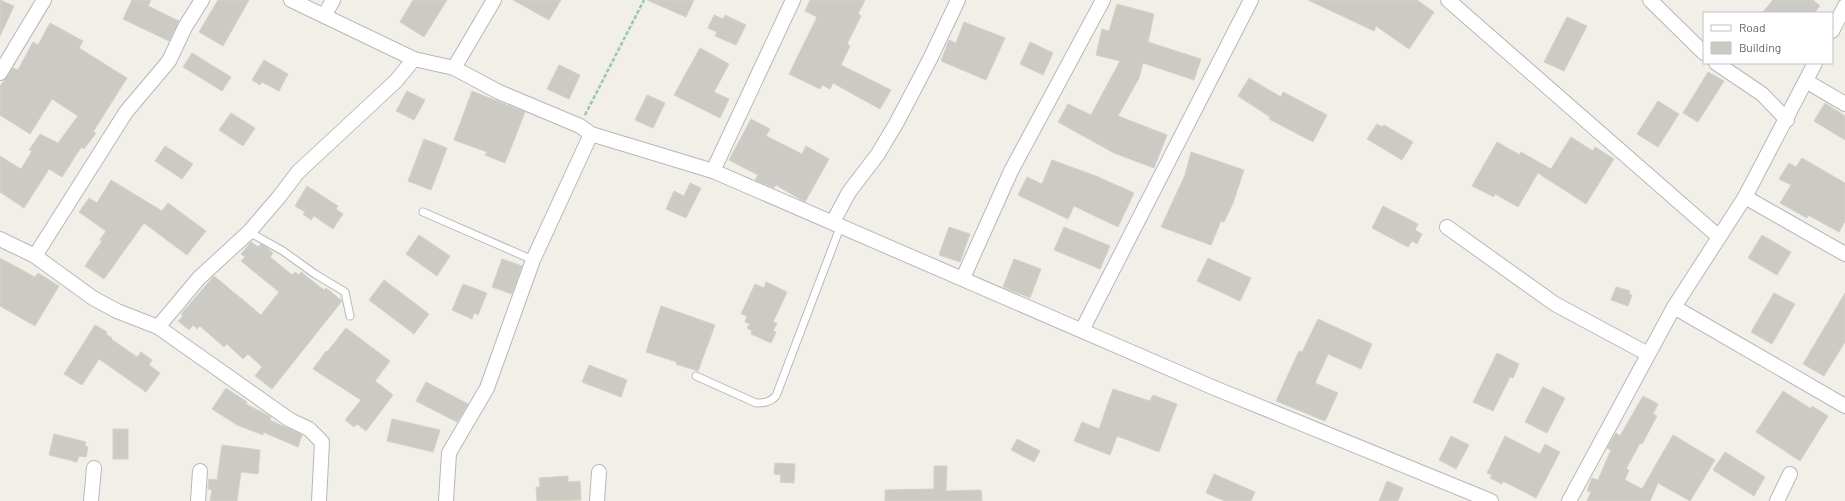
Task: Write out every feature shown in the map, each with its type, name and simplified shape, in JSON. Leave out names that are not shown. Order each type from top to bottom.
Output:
[{"type":"street","points":[[0,73],[44,0]]},
{"type":"street","points":[[35,256],[126,112],[169,61],[202,0]]},
{"type":"street","points":[[291,0],[414,59],[454,68],[499,92],[585,130],[713,171],[1212,387],[1491,501]]},
{"type":"street","points":[[324,16],[333,0]]},
{"type":"street","points":[[454,68],[494,0]]},
{"type":"street","points":[[713,171],[793,0]]},
{"type":"street","points":[[837,224],[849,192],[878,154],[897,122],[930,59],[958,0]]},
{"type":"street","points":[[963,278],[1011,170],[1103,0]]},
{"type":"street","points":[[1082,330],[1251,0]]},
{"type":"street","points":[[1448,0],[1719,237]]},
{"type":"street","points":[[1650,0],[1703,53]]},
{"type":"street","points":[[1833,29],[1845,6]]},
{"type":"street","points":[[158,327],[199,278],[249,232],[298,172],[396,81],[414,59]]},
{"type":"street","points":[[1717,64],[1762,94],[1787,120]]},
{"type":"street","points":[[1569,501],[1674,307],[1746,197],[1814,64]]},
{"type":"street","points":[[1806,81],[1845,104]]},
{"type":"street","points":[[446,501],[449,453],[487,388],[533,260],[585,130]]},
{"type":"street","points":[[1746,197],[1845,254]]},
{"type":"street","points":[[1448,227],[1555,304],[1648,354]]},
{"type":"street","points":[[0,239],[35,256],[93,298],[117,311],[158,327],[290,420],[309,429],[322,442],[319,501]]},
{"type":"street","points":[[1674,307],[1845,406]]},
{"type":"street","points":[[91,501],[94,468]]},
{"type":"street","points":[[198,501],[200,471]]},
{"type":"street","points":[[597,501],[599,472]]},
{"type":"street","points":[[1777,501],[1790,474]]},
{"type":"lane","points":[[423,212],[533,260]]},
{"type":"lane","points":[[696,376],[756,403],[766,403],[776,396],[837,224]]},
{"type":"lane","points":[[249,232],[283,251],[314,274],[345,292],[350,316]]},
{"type":"path","points":[[585,130],[644,0]]},
{"type":"building","points":[[0,0],[14,6],[0,36]]},
{"type":"building","points":[[132,0],[151,0],[148,6],[179,21],[169,41],[123,19]]},
{"type":"building","points":[[218,0],[249,0],[223,46],[199,32]]},
{"type":"building","points":[[413,0],[447,0],[424,37],[400,22]]},
{"type":"building","points":[[513,0],[561,0],[549,20]]},
{"type":"building","points":[[647,0],[694,0],[686,17]]},
{"type":"building","points":[[810,0],[865,0],[858,14],[861,16],[847,44],[850,46],[841,65],[891,90],[880,109],[833,83],[830,89],[822,85],[820,89],[789,74],[817,17],[805,11]]},
{"type":"building","points":[[1308,0],[1417,0],[1434,12],[1409,49],[1376,26],[1374,31]]},
{"type":"building","points":[[1773,0],[1813,0],[1820,6],[1815,12],[1763,12]]},
{"type":"building","points":[[1117,4],[1154,14],[1148,42],[1201,59],[1194,80],[1143,63],[1139,78],[1118,116],[1167,135],[1154,168],[1114,153],[1058,122],[1068,104],[1091,115],[1120,61],[1096,55],[1102,29],[1109,31]]},
{"type":"building","points":[[714,15],[723,19],[725,15],[746,25],[736,45],[715,36],[717,32],[708,28]]},
{"type":"building","points":[[1567,17],[1587,26],[1564,71],[1544,62]]},
{"type":"building","points":[[964,22],[1005,38],[986,80],[941,61],[949,40],[956,43]]},
{"type":"building","points":[[50,23],[83,41],[79,48],[127,78],[93,132],[96,133],[84,149],[82,147],[78,152],[62,177],[49,169],[24,208],[0,192],[0,156],[21,169],[32,151],[29,150],[40,134],[58,143],[78,116],[52,99],[30,134],[0,115],[0,86],[13,68],[18,70],[33,42],[38,45]]},
{"type":"building","points":[[1030,42],[1053,53],[1043,75],[1020,64]]},
{"type":"building","points":[[700,48],[729,64],[714,92],[729,99],[720,118],[674,95]]},
{"type":"building","points":[[192,53],[231,77],[222,91],[183,67]]},
{"type":"building","points":[[264,60],[288,74],[279,91],[262,82],[260,85],[252,80]]},
{"type":"building","points":[[559,65],[580,75],[569,99],[547,89]]},
{"type":"building","points":[[1708,72],[1724,81],[1698,122],[1683,113]]},
{"type":"building","points":[[1249,78],[1281,97],[1283,92],[1327,115],[1313,142],[1269,119],[1270,117],[1238,96]]},
{"type":"building","points":[[407,91],[425,100],[414,120],[396,111]]},
{"type":"building","points":[[472,91],[525,112],[505,163],[485,155],[487,152],[454,140]]},
{"type":"building","points":[[647,95],[665,103],[653,128],[635,120]]},
{"type":"building","points":[[1658,101],[1679,114],[1658,147],[1637,134]]},
{"type":"building","points":[[1825,103],[1845,116],[1845,140],[1814,121]]},
{"type":"building","points":[[231,113],[255,128],[243,146],[219,130]]},
{"type":"building","points":[[751,119],[770,129],[766,136],[802,154],[806,146],[829,159],[805,202],[776,185],[774,188],[755,180],[758,175],[729,160]]},
{"type":"building","points":[[1377,124],[1382,127],[1384,125],[1413,142],[1402,160],[1367,139]]},
{"type":"building","points":[[1571,137],[1593,151],[1595,147],[1614,159],[1586,204],[1538,173],[1518,207],[1495,194],[1494,197],[1472,186],[1497,142],[1520,155],[1521,152],[1551,169]]},
{"type":"building","points":[[424,139],[447,148],[431,190],[408,181]]},
{"type":"building","points":[[165,146],[193,164],[182,179],[155,161]]},
{"type":"building","points":[[1191,152],[1244,170],[1233,203],[1224,222],[1221,221],[1211,245],[1161,227],[1185,175]]},
{"type":"building","points":[[1802,158],[1845,183],[1845,221],[1839,232],[1808,215],[1807,218],[1780,203],[1791,185],[1779,179],[1789,163],[1796,167]]},
{"type":"building","points":[[1052,160],[1096,176],[1134,193],[1118,227],[1074,206],[1068,219],[1018,195],[1027,177],[1042,184]]},
{"type":"building","points":[[111,180],[162,211],[168,203],[206,231],[187,255],[144,223],[104,279],[85,266],[102,241],[100,240],[106,231],[79,212],[89,198],[97,203]]},
{"type":"building","points":[[690,183],[701,188],[686,218],[666,209],[674,191],[684,196]]},
{"type":"building","points":[[307,186],[338,206],[336,209],[343,214],[333,229],[314,216],[311,220],[303,214],[305,212],[295,206]]},
{"type":"building","points":[[1383,206],[1418,224],[1415,230],[1422,234],[1417,244],[1412,241],[1408,247],[1372,228]]},
{"type":"building","points":[[949,227],[970,234],[960,262],[939,255]]},
{"type":"building","points":[[1064,227],[1110,246],[1100,269],[1054,250]]},
{"type":"building","points":[[419,235],[450,256],[437,276],[406,254]]},
{"type":"building","points":[[1762,235],[1791,252],[1777,275],[1748,258]]},
{"type":"building","points":[[251,242],[258,247],[261,244],[266,247],[273,253],[270,257],[292,275],[295,272],[299,275],[301,272],[324,290],[326,288],[342,301],[272,389],[255,376],[262,367],[248,354],[243,359],[227,344],[224,347],[200,326],[197,329],[193,325],[189,330],[178,321],[183,316],[181,314],[214,276],[261,315],[279,292],[241,261],[245,257],[241,254]]},
{"type":"building","points":[[0,258],[35,277],[38,273],[59,286],[35,326],[0,306]]},
{"type":"building","points":[[1208,258],[1251,278],[1240,301],[1197,281]]},
{"type":"building","points":[[502,259],[522,266],[512,294],[492,287]]},
{"type":"building","points":[[1014,259],[1041,269],[1030,298],[1003,287]]},
{"type":"building","points":[[384,280],[429,314],[414,334],[369,300]]},
{"type":"building","points":[[766,282],[787,292],[773,322],[777,323],[773,331],[776,332],[771,343],[751,334],[752,331],[747,328],[750,324],[745,322],[747,316],[741,314],[755,284],[764,288]]},
{"type":"building","points":[[463,284],[487,293],[478,315],[474,313],[472,319],[452,310]]},
{"type":"building","points":[[1616,287],[1630,291],[1629,294],[1632,295],[1628,306],[1611,300]]},
{"type":"building","points":[[1774,293],[1795,304],[1772,344],[1751,332]]},
{"type":"building","points":[[1845,293],[1845,342],[1824,376],[1803,364]]},
{"type":"building","points":[[661,306],[715,325],[698,371],[676,364],[677,362],[646,352]]},
{"type":"building","points":[[1318,319],[1372,344],[1361,369],[1328,354],[1315,383],[1338,393],[1325,421],[1276,401],[1299,351],[1302,352]]},
{"type":"building","points":[[95,325],[107,332],[106,334],[112,338],[111,339],[137,357],[141,352],[152,360],[149,365],[160,373],[146,392],[99,359],[82,385],[64,374]]},
{"type":"building","points":[[346,328],[390,361],[375,381],[393,395],[366,431],[357,424],[354,427],[345,420],[361,400],[313,369]]},
{"type":"building","points":[[1497,353],[1519,364],[1513,378],[1510,377],[1493,411],[1473,402]]},
{"type":"building","points":[[589,365],[627,380],[621,397],[582,382]]},
{"type":"building","points":[[426,382],[468,404],[457,422],[416,401]]},
{"type":"building","points":[[1543,387],[1565,398],[1547,433],[1525,422]]},
{"type":"building","points":[[226,388],[247,402],[246,404],[271,417],[270,420],[302,435],[298,447],[263,432],[263,435],[237,425],[212,409]]},
{"type":"building","points":[[1113,389],[1150,401],[1153,395],[1177,404],[1159,452],[1117,436],[1110,455],[1074,441],[1082,422],[1099,429]]},
{"type":"building","points":[[1783,391],[1811,409],[1812,406],[1828,416],[1800,461],[1756,432]]},
{"type":"building","points":[[1643,396],[1658,404],[1653,414],[1657,416],[1626,469],[1629,470],[1625,480],[1642,489],[1673,435],[1715,460],[1690,501],[1658,483],[1650,501],[1587,501],[1591,492],[1587,491],[1592,478],[1598,480],[1611,450],[1607,448],[1616,433],[1620,436]]},
{"type":"building","points":[[392,419],[440,430],[433,452],[387,441]]},
{"type":"building","points":[[113,429],[128,429],[128,459],[113,459]]},
{"type":"building","points":[[54,434],[86,442],[85,446],[88,447],[86,457],[79,456],[77,462],[49,455]]},
{"type":"building","points":[[1451,436],[1469,445],[1456,469],[1439,460]]},
{"type":"building","points":[[1505,436],[1540,454],[1545,444],[1560,452],[1536,498],[1503,481],[1502,484],[1490,478],[1492,475],[1487,473]]},
{"type":"building","points":[[1017,439],[1040,451],[1034,462],[1011,450]]},
{"type":"building","points":[[222,445],[260,450],[258,474],[241,472],[237,501],[210,501],[212,490],[208,489],[209,479],[217,480]]},
{"type":"building","points":[[1725,452],[1765,477],[1754,496],[1713,470]]},
{"type":"building","points":[[775,463],[795,464],[794,483],[780,482],[781,475],[774,474]]},
{"type":"building","points":[[934,466],[947,466],[946,491],[981,490],[982,501],[885,501],[885,490],[934,489]]},
{"type":"building","points":[[1214,474],[1255,492],[1251,501],[1225,501],[1206,493]]},
{"type":"building","points":[[568,476],[568,482],[580,481],[581,500],[537,501],[536,487],[540,487],[539,478]]},
{"type":"building","points":[[1387,481],[1403,488],[1398,501],[1379,501]]}]
